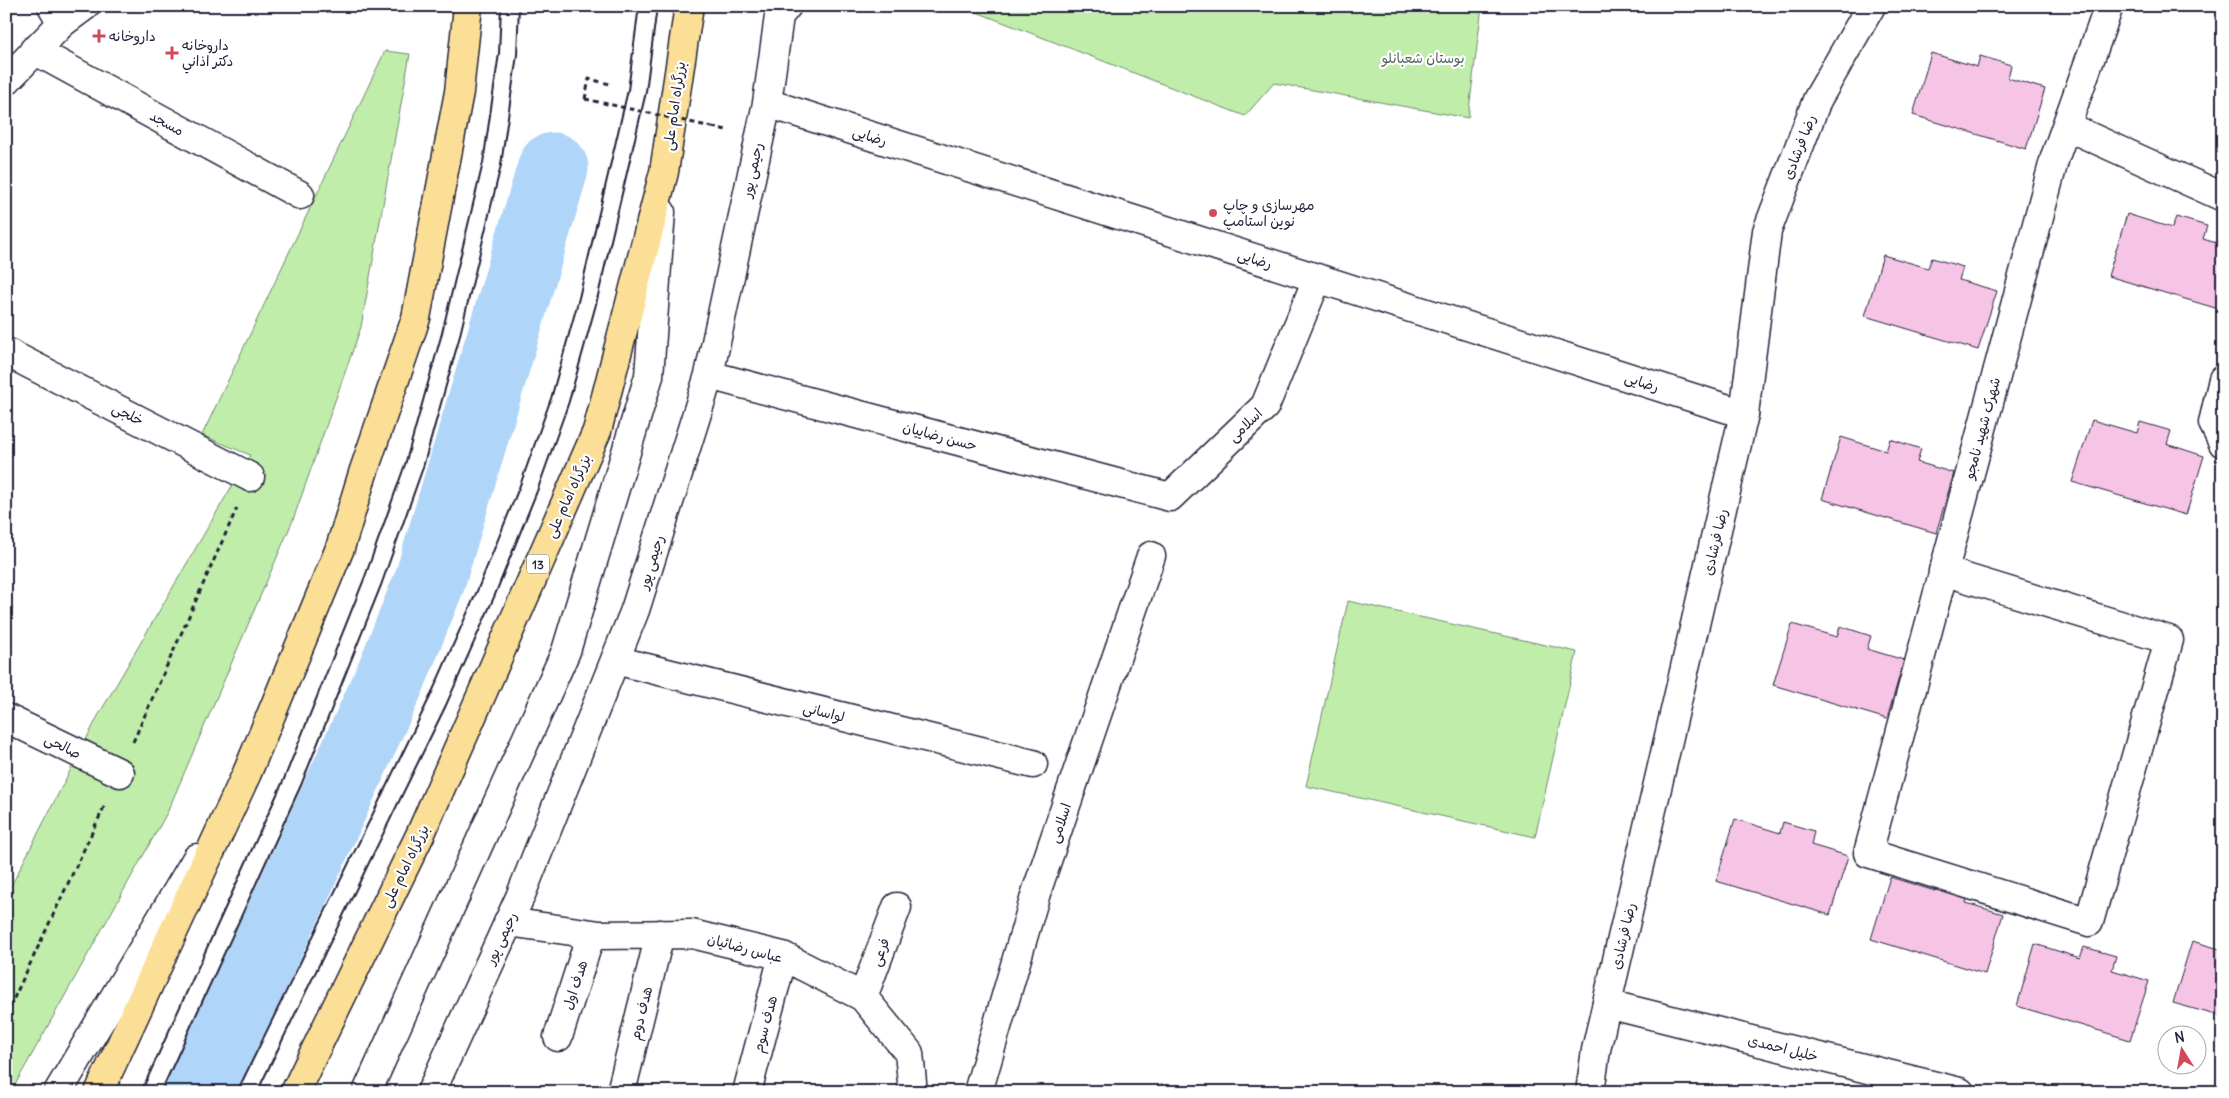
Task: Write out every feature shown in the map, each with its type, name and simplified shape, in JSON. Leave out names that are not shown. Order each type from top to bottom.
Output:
[{"type":"highway","points":[[99,1092],[247,773],[340,548],[363,473],[416,318],[459,92],[468,6]]},
{"type":"highway","name":"بزرگراه امام علی","points":[[295,1092],[421,833],[597,431],[664,172],[689,6]]},
{"type":"street","points":[[6,81],[34,50],[57,15],[85,6]]},
{"type":"street","name":"رحیمی پور","points":[[431,1092],[508,922],[636,610],[709,375],[767,103],[779,16],[787,6]]},
{"type":"street","name":"رضا فرشادی","points":[[1590,1092],[1596,1050],[1744,414],[1767,231],[1817,100],[1871,6]]},
{"type":"street","name":"شهرک شهید نامجو","points":[[1944,571],[2169,640],[2089,922],[1868,853],[2055,157],[2109,6]]},
{"type":"street","name":"مسجد","points":[[34,50],[300,195]]},
{"type":"street","name":"رضایی","points":[[767,103],[1744,414]]},
{"type":"street","points":[[2066,126],[2223,197]]},
{"type":"street","points":[[367,1092],[566,651],[650,376],[664,172]]},
{"type":"street","name":"اسلامی","points":[[1170,497],[1265,406],[1317,279]]},
{"type":"street","name":"خلجی","points":[[6,352],[250,477]]},
{"type":"street","name":"حسن رضاییان","points":[[709,375],[1170,497]]},
{"type":"street","points":[[2223,379],[2213,423],[2223,443]]},
{"type":"street","name":"اسلامی","points":[[978,1092],[1036,893],[1151,556]]},
{"type":"street","name":"لواسانی","points":[[615,660],[1033,764]]},
{"type":"street","name":"صالحی","points":[[6,718],[120,773]]},
{"type":"street","points":[[58,1092],[247,773]]},
{"type":"street","name":"فرعی","points":[[863,997],[897,907]]},
{"type":"street","name":"عباس رضائیان","points":[[508,922],[591,934],[692,934],[783,956],[863,997],[909,1053],[913,1092]]},
{"type":"street","name":"هدف اول","points":[[558,1037],[591,934]]},
{"type":"street","name":"هدف دوم","points":[[621,1092],[660,934]]},
{"type":"street","name":"هدف سوم","points":[[747,1092],[783,956]]},
{"type":"street","name":"خلیل احمدی","points":[[1607,1004],[1960,1092]]},
{"type":"lane","points":[[151,1092],[293,781],[373,582],[414,466],[450,338],[492,164],[508,54],[510,6]]},
{"type":"lane","points":[[247,1092],[438,701],[486,593],[529,487],[560,400],[587,303],[637,91],[648,6]]},
{"type":"path","points":[[589,79],[585,99],[712,127]]},
{"type":"green space","name":"بوستان شعبانلو","points":[[961,6],[1482,6],[1468,118],[1274,83],[1245,116]]},
{"type":"green space","points":[[385,51],[410,54],[361,327],[293,520],[167,813],[11,1092],[6,1092],[6,896],[98,716],[250,455],[202,435]]},
{"type":"green space","points":[[1348,601],[1577,652],[1535,837],[1306,786]]},
{"type":"building","points":[[1931,53],[1977,67],[1980,56],[2011,65],[2008,78],[2045,89],[2026,149],[1913,115]]},
{"type":"building","points":[[2127,214],[2172,228],[2176,217],[2207,226],[2203,239],[2223,245],[2222,310],[2108,276]]},
{"type":"building","points":[[1883,255],[1928,268],[1932,258],[1963,267],[1959,280],[1997,291],[1978,350],[1865,316]]},
{"type":"building","points":[[2092,420],[2137,433],[2140,422],[2171,431],[2167,444],[2204,456],[2186,515],[2072,482]]},
{"type":"building","points":[[1841,437],[1886,451],[1890,439],[1921,449],[1917,462],[1954,473],[1936,533],[1822,499]]},
{"type":"building","points":[[1792,624],[1837,637],[1840,626],[1871,636],[1867,649],[1904,660],[1887,719],[1773,685]]},
{"type":"building","points":[[1735,819],[1780,833],[1783,822],[1814,831],[1811,845],[1848,856],[1830,915],[1716,881]]},
{"type":"building","points":[[1890,877],[1935,891],[1939,880],[1970,889],[1966,903],[2003,914],[1985,974],[1871,939]]},
{"type":"building","points":[[2192,941],[2223,950],[2223,1017],[2173,1003]]},
{"type":"building","points":[[2035,944],[2080,958],[2084,947],[2116,956],[2112,970],[2149,981],[2130,1040],[2017,1006]]},
{"type":"waterway","points":[[197,1092],[291,896],[390,679],[430,580],[553,168]]},
{"type":"place","name":"داروخانه","points":[[99,36]]},
{"type":"place","name":"داروخانه دكتر اذاني","points":[[172,53]]},
{"type":"place","name":"مهرسازی و چاپ نوین استامپ","points":[[1213,213]]}]
